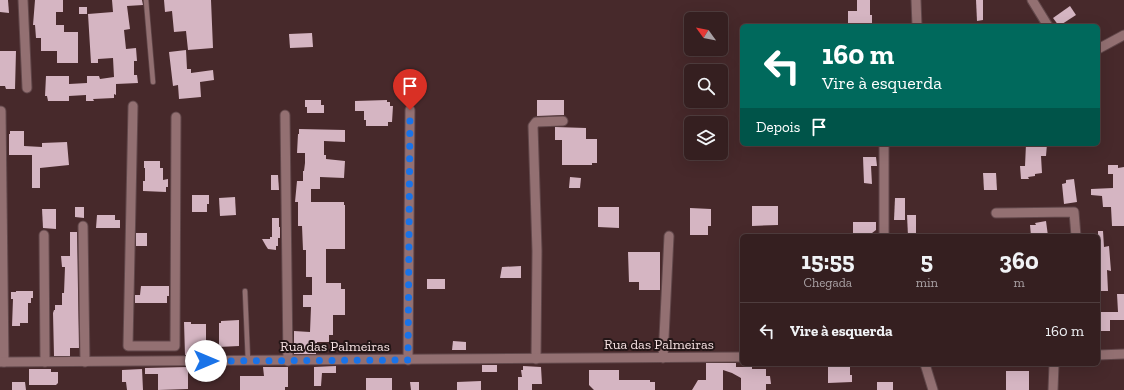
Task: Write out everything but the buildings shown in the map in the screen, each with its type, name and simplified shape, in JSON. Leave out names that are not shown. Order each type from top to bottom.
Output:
[{"type":"street","points":[[23,0],[27,88]]},
{"type":"street","points":[[916,0],[917,24]]},
{"type":"street","points":[[1032,0],[1047,24]]},
{"type":"street","points":[[1100,48],[1124,35]]},
{"type":"street","points":[[133,106],[128,346],[175,346],[176,117]]},
{"type":"street","points":[[408,360],[410,110]]},
{"type":"street","points":[[1,111],[2,362]]},
{"type":"street","points":[[286,115],[288,361]]},
{"type":"street","points":[[536,359],[537,250],[533,126],[536,122],[563,121]]},
{"type":"street","points":[[884,146],[884,234]]},
{"type":"street","points":[[996,213],[1074,212],[1076,234]]},
{"type":"street","points":[[83,226],[85,362]]},
{"type":"street","points":[[44,235],[45,362]]},
{"type":"street","points":[[663,358],[669,236]]},
{"type":"street","points":[[150,361],[152,346]]},
{"type":"street","points":[[1100,355],[1124,354]]},
{"type":"street","name":"Rua das Palmeiras","points":[[2,362],[740,357]]},
{"type":"street","points":[[926,366],[933,390]]},
{"type":"street","points":[[1053,390],[1054,366]]},
{"type":"lane","points":[[146,0],[153,82]]},
{"type":"lane","points":[[245,291],[248,361]]},
{"type":"route","points":[[206,361],[408,360],[410,110]]}]
